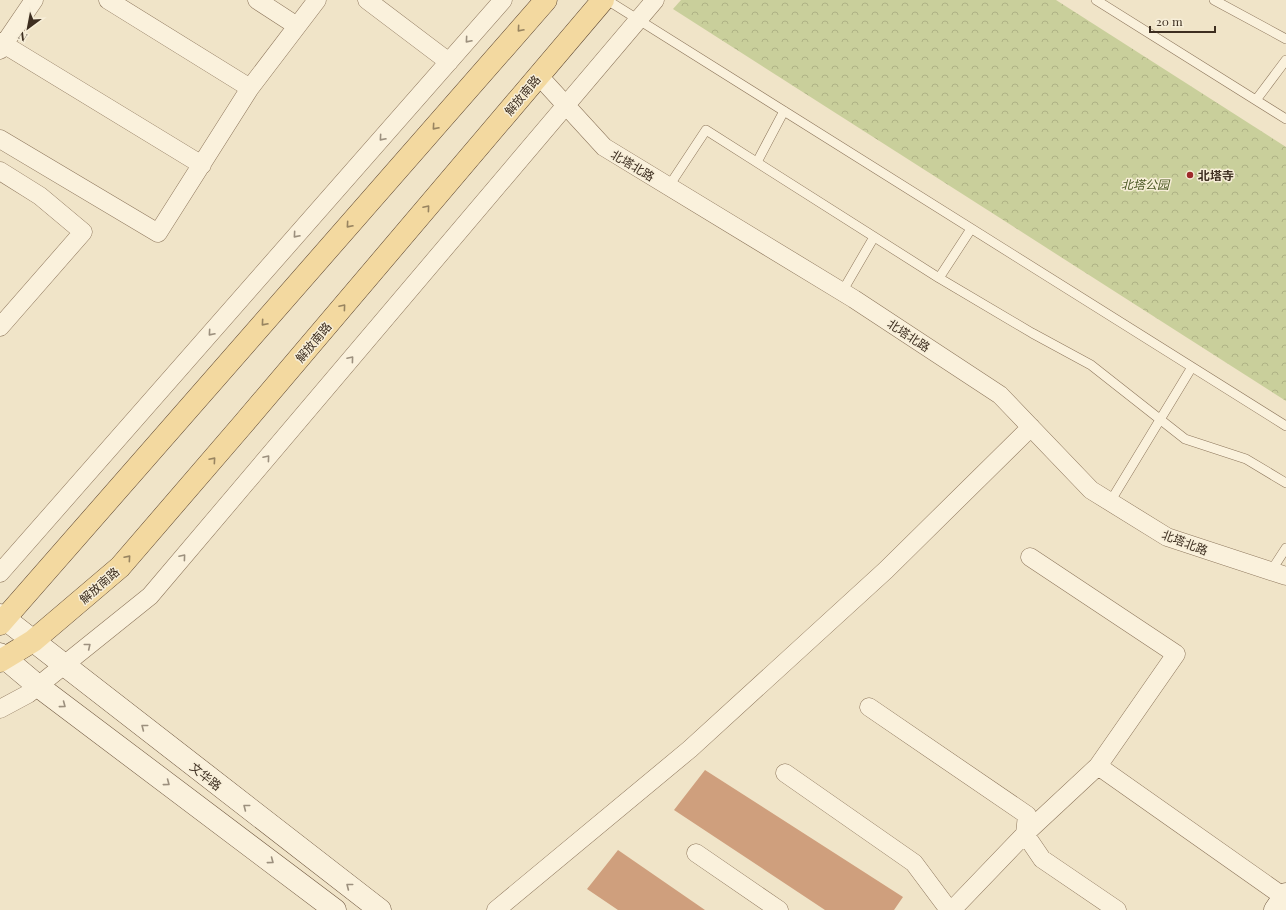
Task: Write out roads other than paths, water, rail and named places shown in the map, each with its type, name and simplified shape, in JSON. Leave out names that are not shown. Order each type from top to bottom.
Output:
[{"type":"main road","points":[[2,619],[546,0]]},
{"type":"main road","name":"解放南路","points":[[2,658],[33,641],[120,567],[244,424],[603,0]]},
{"type":"main road","name":"文华路","points":[[2,619],[33,641],[380,910]]},
{"type":"main road","points":[[2,658],[335,910]]},
{"type":"street","points":[[34,0],[1,46],[202,165]]},
{"type":"street","points":[[108,0],[250,88]]},
{"type":"street","points":[[257,0],[297,26]]},
{"type":"street","points":[[0,139],[158,233],[250,88],[317,0]]},
{"type":"street","points":[[367,0],[449,62]]},
{"type":"street","points":[[0,573],[503,0]]},
{"type":"street","points":[[0,709],[28,694],[150,596],[655,0]]},
{"type":"street","name":"北塔北路","points":[[539,76],[604,147],[842,292],[1000,395],[1091,490],[1166,538],[1278,574]]},
{"type":"street","points":[[0,171],[40,196],[83,232],[0,327]]},
{"type":"street","points":[[496,910],[696,744],[886,570],[1002,454],[1031,428]]},
{"type":"street","points":[[952,910],[1024,834],[1098,766],[1176,654],[1030,557]]},
{"type":"street","points":[[870,707],[1027,815],[1024,834],[1042,859],[1117,910]]},
{"type":"street","points":[[1098,766],[1281,901]]},
{"type":"street","points":[[785,773],[914,863],[949,910]]},
{"type":"street","points":[[696,853],[779,910]]},
{"type":"lane","points":[[607,0],[1286,426]]},
{"type":"lane","points":[[1097,0],[1286,119]]},
{"type":"lane","points":[[1214,0],[1286,39]]},
{"type":"lane","points":[[1256,100],[1286,60]]},
{"type":"lane","points":[[757,162],[784,111]]},
{"type":"lane","points":[[669,186],[706,130],[939,278],[1032,333],[1091,365],[1185,439],[1246,459],[1286,483]]},
{"type":"lane","points":[[939,278],[971,228]]},
{"type":"lane","points":[[842,292],[874,237]]},
{"type":"lane","points":[[1110,502],[1192,367]]},
{"type":"lane","points":[[1278,574],[1286,548]]},
{"type":"place","name":"北塔寺","points":[[1190,175]]},
{"type":"park label","name":"北塔公园","points":[[1145,184]]}]
